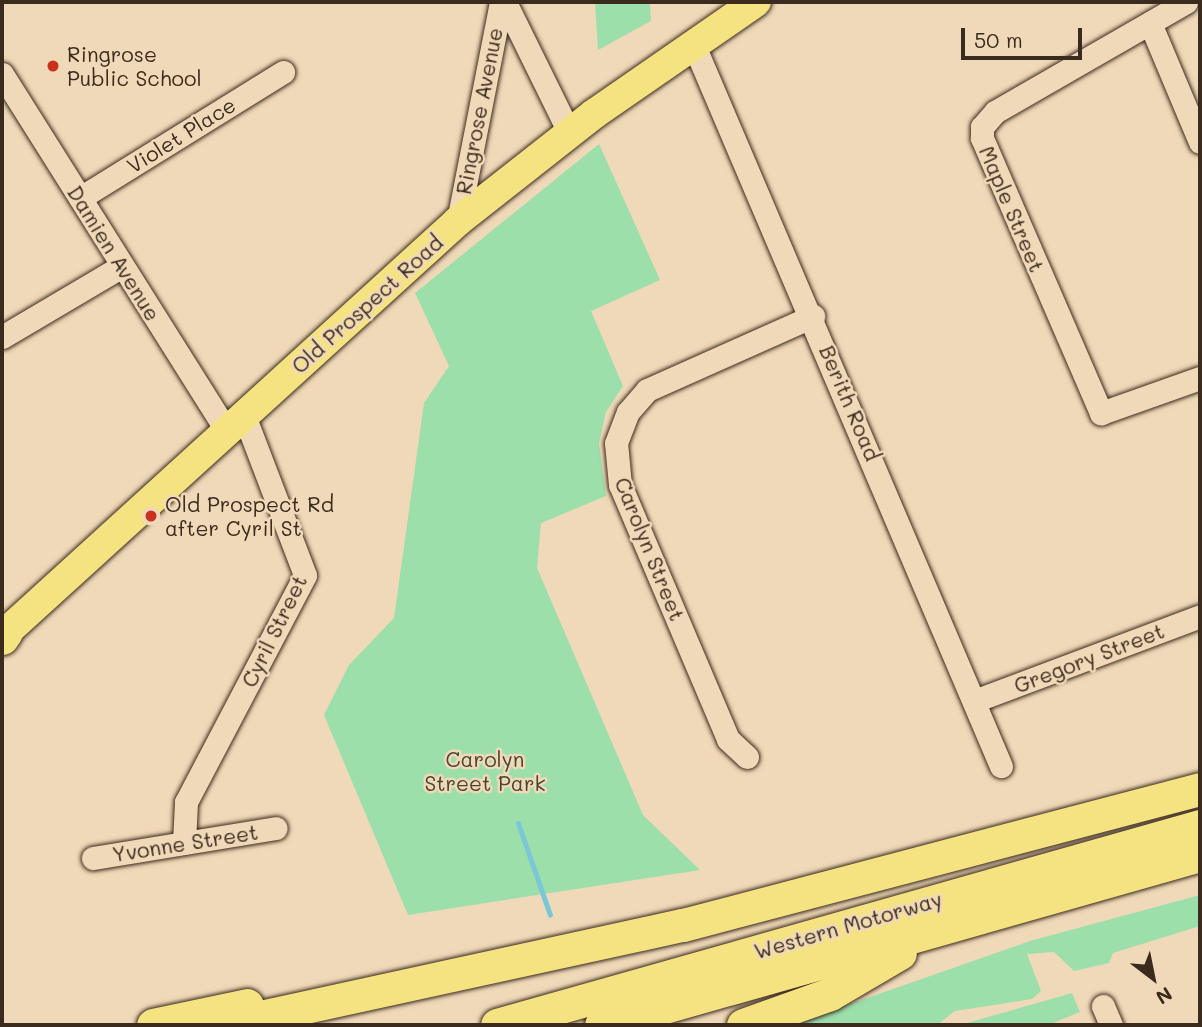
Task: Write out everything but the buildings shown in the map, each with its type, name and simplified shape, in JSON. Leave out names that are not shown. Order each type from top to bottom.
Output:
[{"type":"highway","points":[[223,1025],[683,925],[954,851],[1200,789]]},
{"type":"highway","name":"Western Motorway","points":[[497,1025],[1200,826]]},
{"type":"highway","points":[[153,1025],[567,938],[796,880],[954,851]]},
{"type":"highway","name":"Western Motorway","points":[[601,1025],[1200,855]]},
{"type":"highway","points":[[743,1025],[830,994],[941,929]]},
{"type":"main road","name":"Old Prospect Road","points":[[3,635],[458,221],[569,132],[693,43],[756,2]]},
{"type":"street","name":"Ringrose Avenue","points":[[503,2],[569,132]]},
{"type":"street","name":"Ringrose Avenue","points":[[458,221],[503,2]]},
{"type":"street","name":"Maple Street","points":[[1186,2],[995,112],[982,127],[982,138],[1101,413],[1200,378]]},
{"type":"street","points":[[1150,23],[1200,142]]},
{"type":"street","name":"Berith Road","points":[[693,43],[977,700],[1001,766]]},
{"type":"street","name":"Violet Place","points":[[80,198],[283,71]]},
{"type":"street","name":"Damien Avenue","points":[[2,75],[122,266],[235,423]]},
{"type":"street","points":[[2,337],[122,266]]},
{"type":"street","name":"Carolyn Street","points":[[747,757],[729,739],[620,485],[616,443],[628,412],[647,390],[813,316]]},
{"type":"street","name":"Cyril Street","points":[[184,844],[186,802],[306,570],[235,423]]},
{"type":"street","name":"Gregory Street","points":[[977,700],[1200,616]]},
{"type":"street","name":"Yvonne Street","points":[[93,859],[276,828]]},
{"type":"green space","points":[[595,2],[650,2],[651,21],[598,50]]},
{"type":"green space","name":"Carolyn Street Park","points":[[599,144],[660,280],[591,311],[623,386],[606,412],[599,443],[606,496],[541,523],[537,568],[643,815],[700,870],[408,915],[324,715],[349,665],[394,618],[424,403],[449,366],[415,293]]},
{"type":"green space","points":[[1200,895],[1200,926],[1113,953],[1109,963],[1074,971],[1054,952],[1027,954],[1041,991],[1032,999],[955,1011],[937,1025],[790,1025],[1030,941]]},
{"type":"green space","points":[[1072,993],[1080,1012],[1048,1025],[960,1025]]},
{"type":"waterway","points":[[518,823],[550,915]]},
{"type":"place","name":"Ringrose Public School","points":[[53,66]]},
{"type":"place","name":"Old Prospect Rd after Cyril St","points":[[151,516]]}]
